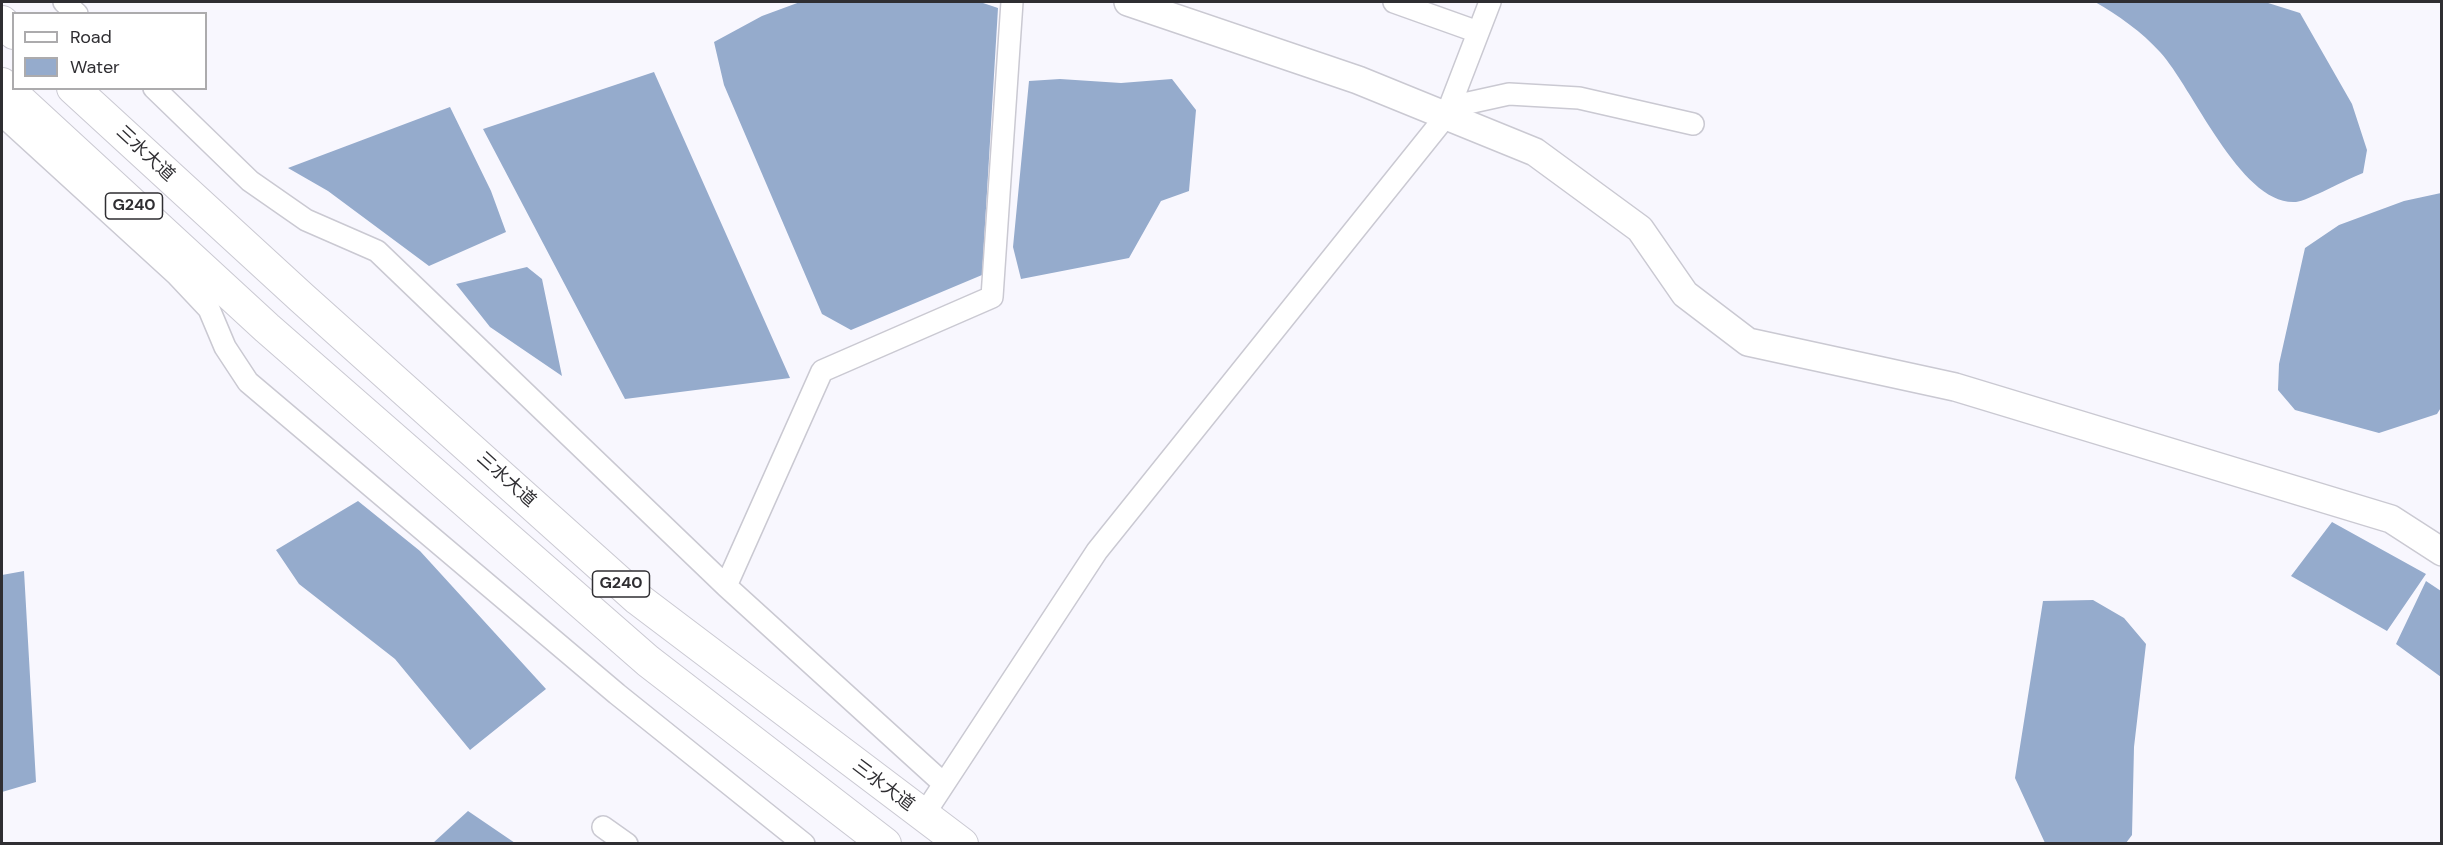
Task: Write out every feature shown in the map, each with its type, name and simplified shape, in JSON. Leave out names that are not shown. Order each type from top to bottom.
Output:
[{"type":"highway","name":"G240","points":[[2,84],[267,328],[648,661],[885,843]]},
{"type":"highway","name":"三水大道","points":[[76,90],[302,298],[638,599],[923,816],[962,843]]},
{"type":"main road","points":[[1128,2],[1184,10],[1358,80],[1448,111],[1535,152],[1640,229],[1685,294],[1748,342],[1955,387],[2253,477],[2391,519],[2442,552]]},
{"type":"street","points":[[726,586],[822,371],[992,297],[1012,2]]},
{"type":"street","points":[[1394,2],[1478,32]]},
{"type":"street","points":[[923,816],[1097,551],[1448,111],[1490,2]]},
{"type":"street","points":[[156,90],[250,181],[306,220],[377,251],[726,586],[944,784]]},
{"type":"street","points":[[1448,111],[1509,94],[1579,98],[1693,124]]},
{"type":"street","points":[[2,114],[177,275],[209,309],[225,347],[248,382],[617,694],[804,843]]},
{"type":"street","points":[[603,827],[627,843]]},
{"type":"water","points":[[800,2],[980,2],[998,8],[982,275],[851,330],[822,314],[724,85],[714,42],[762,16]]},
{"type":"water","points":[[2095,2],[2265,2],[2300,13],[2352,104],[2367,150],[2363,173],[2301,201],[2276,198],[2256,185],[2238,166],[2160,52],[2129,24]]},
{"type":"water","points":[[654,72],[790,378],[625,399],[483,129]]},
{"type":"water","points":[[1060,79],[1121,83],[1172,79],[1196,110],[1189,191],[1161,201],[1129,258],[1021,279],[1013,247],[1029,81]]},
{"type":"water","points":[[450,107],[491,191],[506,232],[429,266],[328,191],[288,168]]},
{"type":"water","points":[[2441,193],[2442,406],[2437,414],[2379,433],[2295,410],[2278,390],[2279,364],[2305,248],[2339,225],[2404,201]]},
{"type":"water","points":[[527,267],[542,279],[562,376],[490,327],[456,284]]},
{"type":"water","points":[[358,501],[420,551],[546,689],[470,750],[395,659],[299,584],[276,550]]},
{"type":"water","points":[[2332,522],[2426,574],[2387,631],[2291,576]]},
{"type":"water","points":[[24,571],[36,782],[2,792],[2,575]]},
{"type":"water","points":[[2426,581],[2441,591],[2441,677],[2396,644]]},
{"type":"water","points":[[2093,600],[2124,618],[2146,644],[2134,747],[2132,835],[2126,843],[2045,843],[2015,778],[2043,601]]},
{"type":"water","points":[[468,811],[515,843],[433,843]]}]
